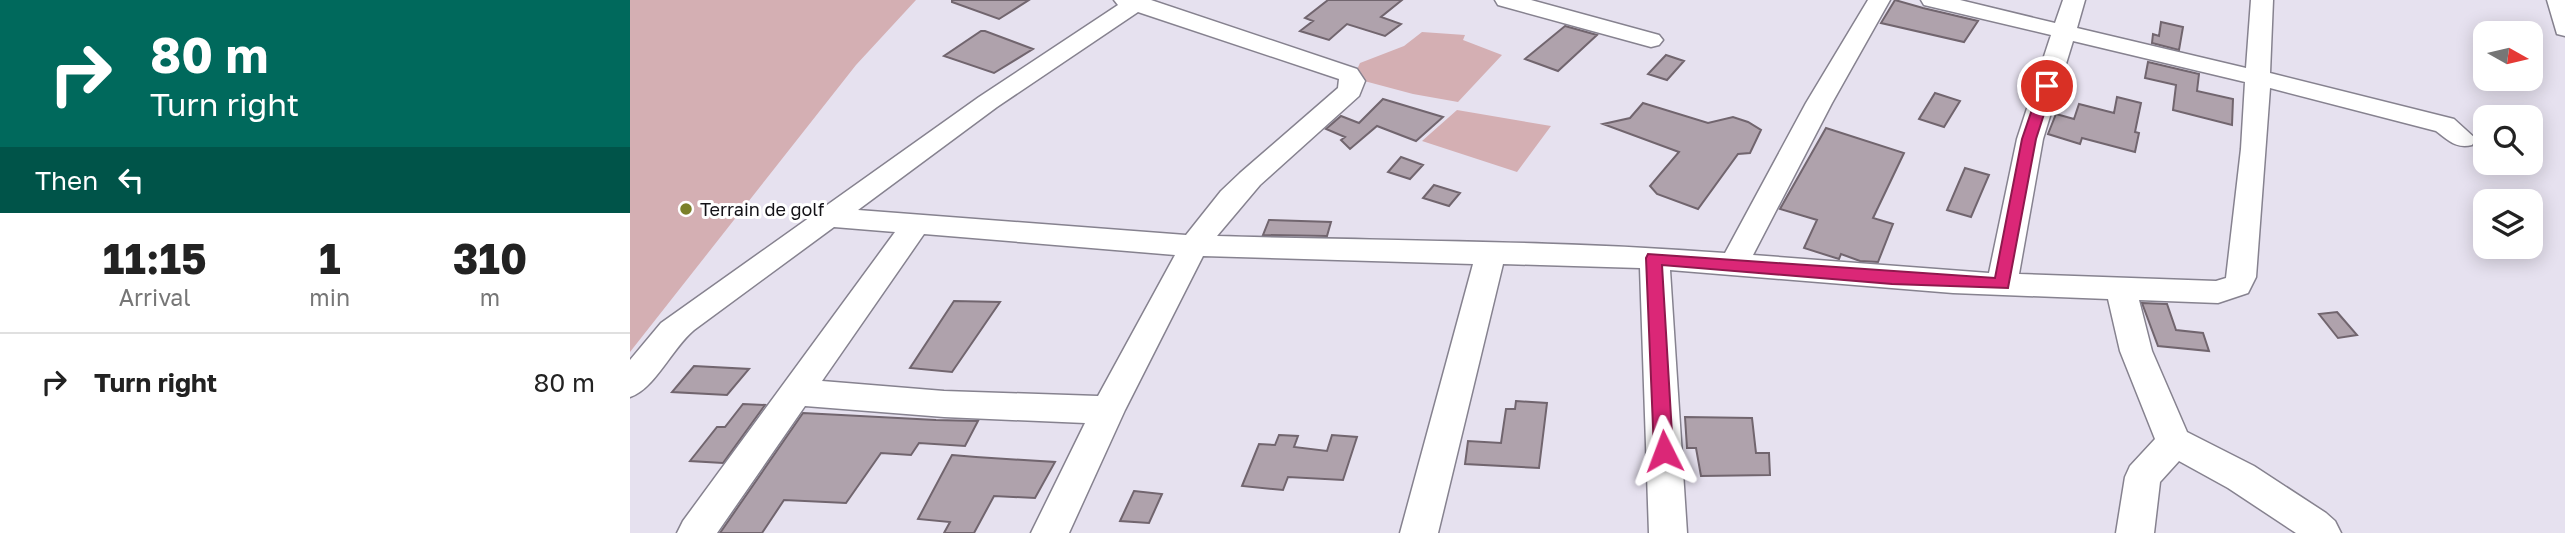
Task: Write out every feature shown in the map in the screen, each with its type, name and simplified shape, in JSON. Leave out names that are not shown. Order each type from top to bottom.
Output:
[{"type":"street","points":[[1506,0],[1651,40]]},
{"type":"street","points":[[1733,267],[1819,103],[1879,0]]},
{"type":"street","points":[[1932,0],[2432,121],[2454,130],[2463,139]]},
{"type":"street","points":[[2002,284],[2029,139],[2074,0]]},
{"type":"street","points":[[827,217],[1194,246],[1654,258],[1733,267],[2002,284],[2218,292],[2237,285],[2241,277],[2254,149],[2262,0]]},
{"type":"street","points":[[2558,0],[2565,29]]},
{"type":"street","points":[[630,384],[672,331],[827,217],[1133,1],[1348,74],[1353,81],[1350,91],[1300,133],[1231,198],[1194,246],[1108,410],[1050,533]]},
{"type":"street","points":[[695,533],[917,223]]},
{"type":"street","points":[[1419,533],[1491,252]]},
{"type":"street","points":[[1654,258],[1668,533]]},
{"type":"street","points":[[2121,290],[2137,351],[2174,442],[2241,477],[2314,524],[2322,533]]},
{"type":"street","points":[[796,392],[944,404],[1108,410]]},
{"type":"street","points":[[2135,533],[2143,477],[2174,442]]},
{"type":"shaded area","name":"Terrain de golf","points":[[630,0],[916,0],[856,65],[630,352]]},
{"type":"shaded area","points":[[1422,32],[1465,35],[1463,40],[1502,55],[1458,102],[1413,94],[1353,78],[1360,63],[1404,46]]},
{"type":"shaded area","points":[[1457,110],[1551,126],[1517,172],[1422,141]]},
{"type":"building","points":[[952,0],[1029,0],[999,19]]},
{"type":"building","points":[[1328,0],[1402,0],[1381,17],[1401,24],[1385,36],[1347,24],[1329,40],[1300,31],[1313,21],[1305,18]]},
{"type":"building","points":[[1895,0],[1978,21],[1964,42],[1881,23]]},
{"type":"building","points":[[2161,22],[2183,27],[2179,50],[2152,43],[2153,34],[2159,36]]},
{"type":"building","points":[[1565,26],[1597,35],[1558,71],[1525,59]]},
{"type":"building","points":[[981,31],[1033,49],[994,73],[944,56]]},
{"type":"building","points":[[1666,55],[1684,61],[1667,80],[1648,74]]},
{"type":"building","points":[[2148,62],[2199,74],[2197,91],[2233,99],[2232,125],[2173,110],[2176,85],[2145,78]]},
{"type":"building","points":[[1935,93],[1960,101],[1944,127],[1919,119]]},
{"type":"building","points":[[2117,97],[2141,103],[2135,132],[2139,133],[2135,152],[2082,138],[2080,144],[2048,134],[2056,114],[2074,119],[2079,104],[2114,113]]},
{"type":"building","points":[[1383,99],[1443,117],[1416,141],[1377,126],[1350,149],[1341,140],[1345,137],[1326,129],[1341,116],[1359,123]]},
{"type":"building","points":[[1643,103],[1708,123],[1733,117],[1761,130],[1750,153],[1738,154],[1698,209],[1657,194],[1650,186],[1679,152],[1603,124],[1630,118]]},
{"type":"building","points":[[1826,128],[1904,153],[1873,218],[1893,224],[1878,262],[1860,261],[1841,254],[1839,259],[1804,248],[1817,220],[1780,209]]},
{"type":"building","points":[[1401,157],[1423,165],[1410,179],[1388,172]]},
{"type":"building","points":[[1965,168],[1989,175],[1971,217],[1947,210]]},
{"type":"building","points":[[1434,185],[1460,193],[1449,206],[1423,198]]},
{"type":"building","points":[[1269,220],[1331,222],[1327,236],[1263,235]]},
{"type":"building","points":[[954,301],[1000,302],[952,372],[910,368]]},
{"type":"building","points":[[2142,303],[2167,304],[2176,330],[2203,333],[2209,351],[2158,346]]},
{"type":"building","points":[[2337,312],[2357,335],[2338,338],[2319,314]]},
{"type":"building","points":[[694,366],[749,369],[727,395],[672,392]]},
{"type":"building","points":[[1516,401],[1547,403],[1539,468],[1465,464],[1468,441],[1501,443],[1506,409],[1515,409]]},
{"type":"building","points":[[743,404],[765,405],[723,463],[690,461],[717,427],[725,427]]},
{"type":"building","points":[[803,413],[978,421],[965,446],[919,443],[911,455],[881,453],[846,503],[784,500],[762,533],[720,533]]},
{"type":"building","points":[[1685,417],[1752,418],[1756,453],[1769,453],[1770,475],[1701,476],[1696,448],[1687,448]]},
{"type":"building","points":[[1279,435],[1298,436],[1294,447],[1327,451],[1332,435],[1357,437],[1343,480],[1288,477],[1283,490],[1242,486],[1259,444],[1275,445]]},
{"type":"building","points":[[952,455],[1055,462],[1035,498],[994,496],[974,533],[944,533],[950,522],[918,519]]},
{"type":"building","points":[[1134,491],[1162,494],[1149,523],[1120,521]]},
{"type":"place","name":"Terrain de golf","points":[[686,209]]},
{"type":"route","points":[[1664,451],[1654,258],[1733,267],[2002,284],[2029,139],[2047,86]]}]
